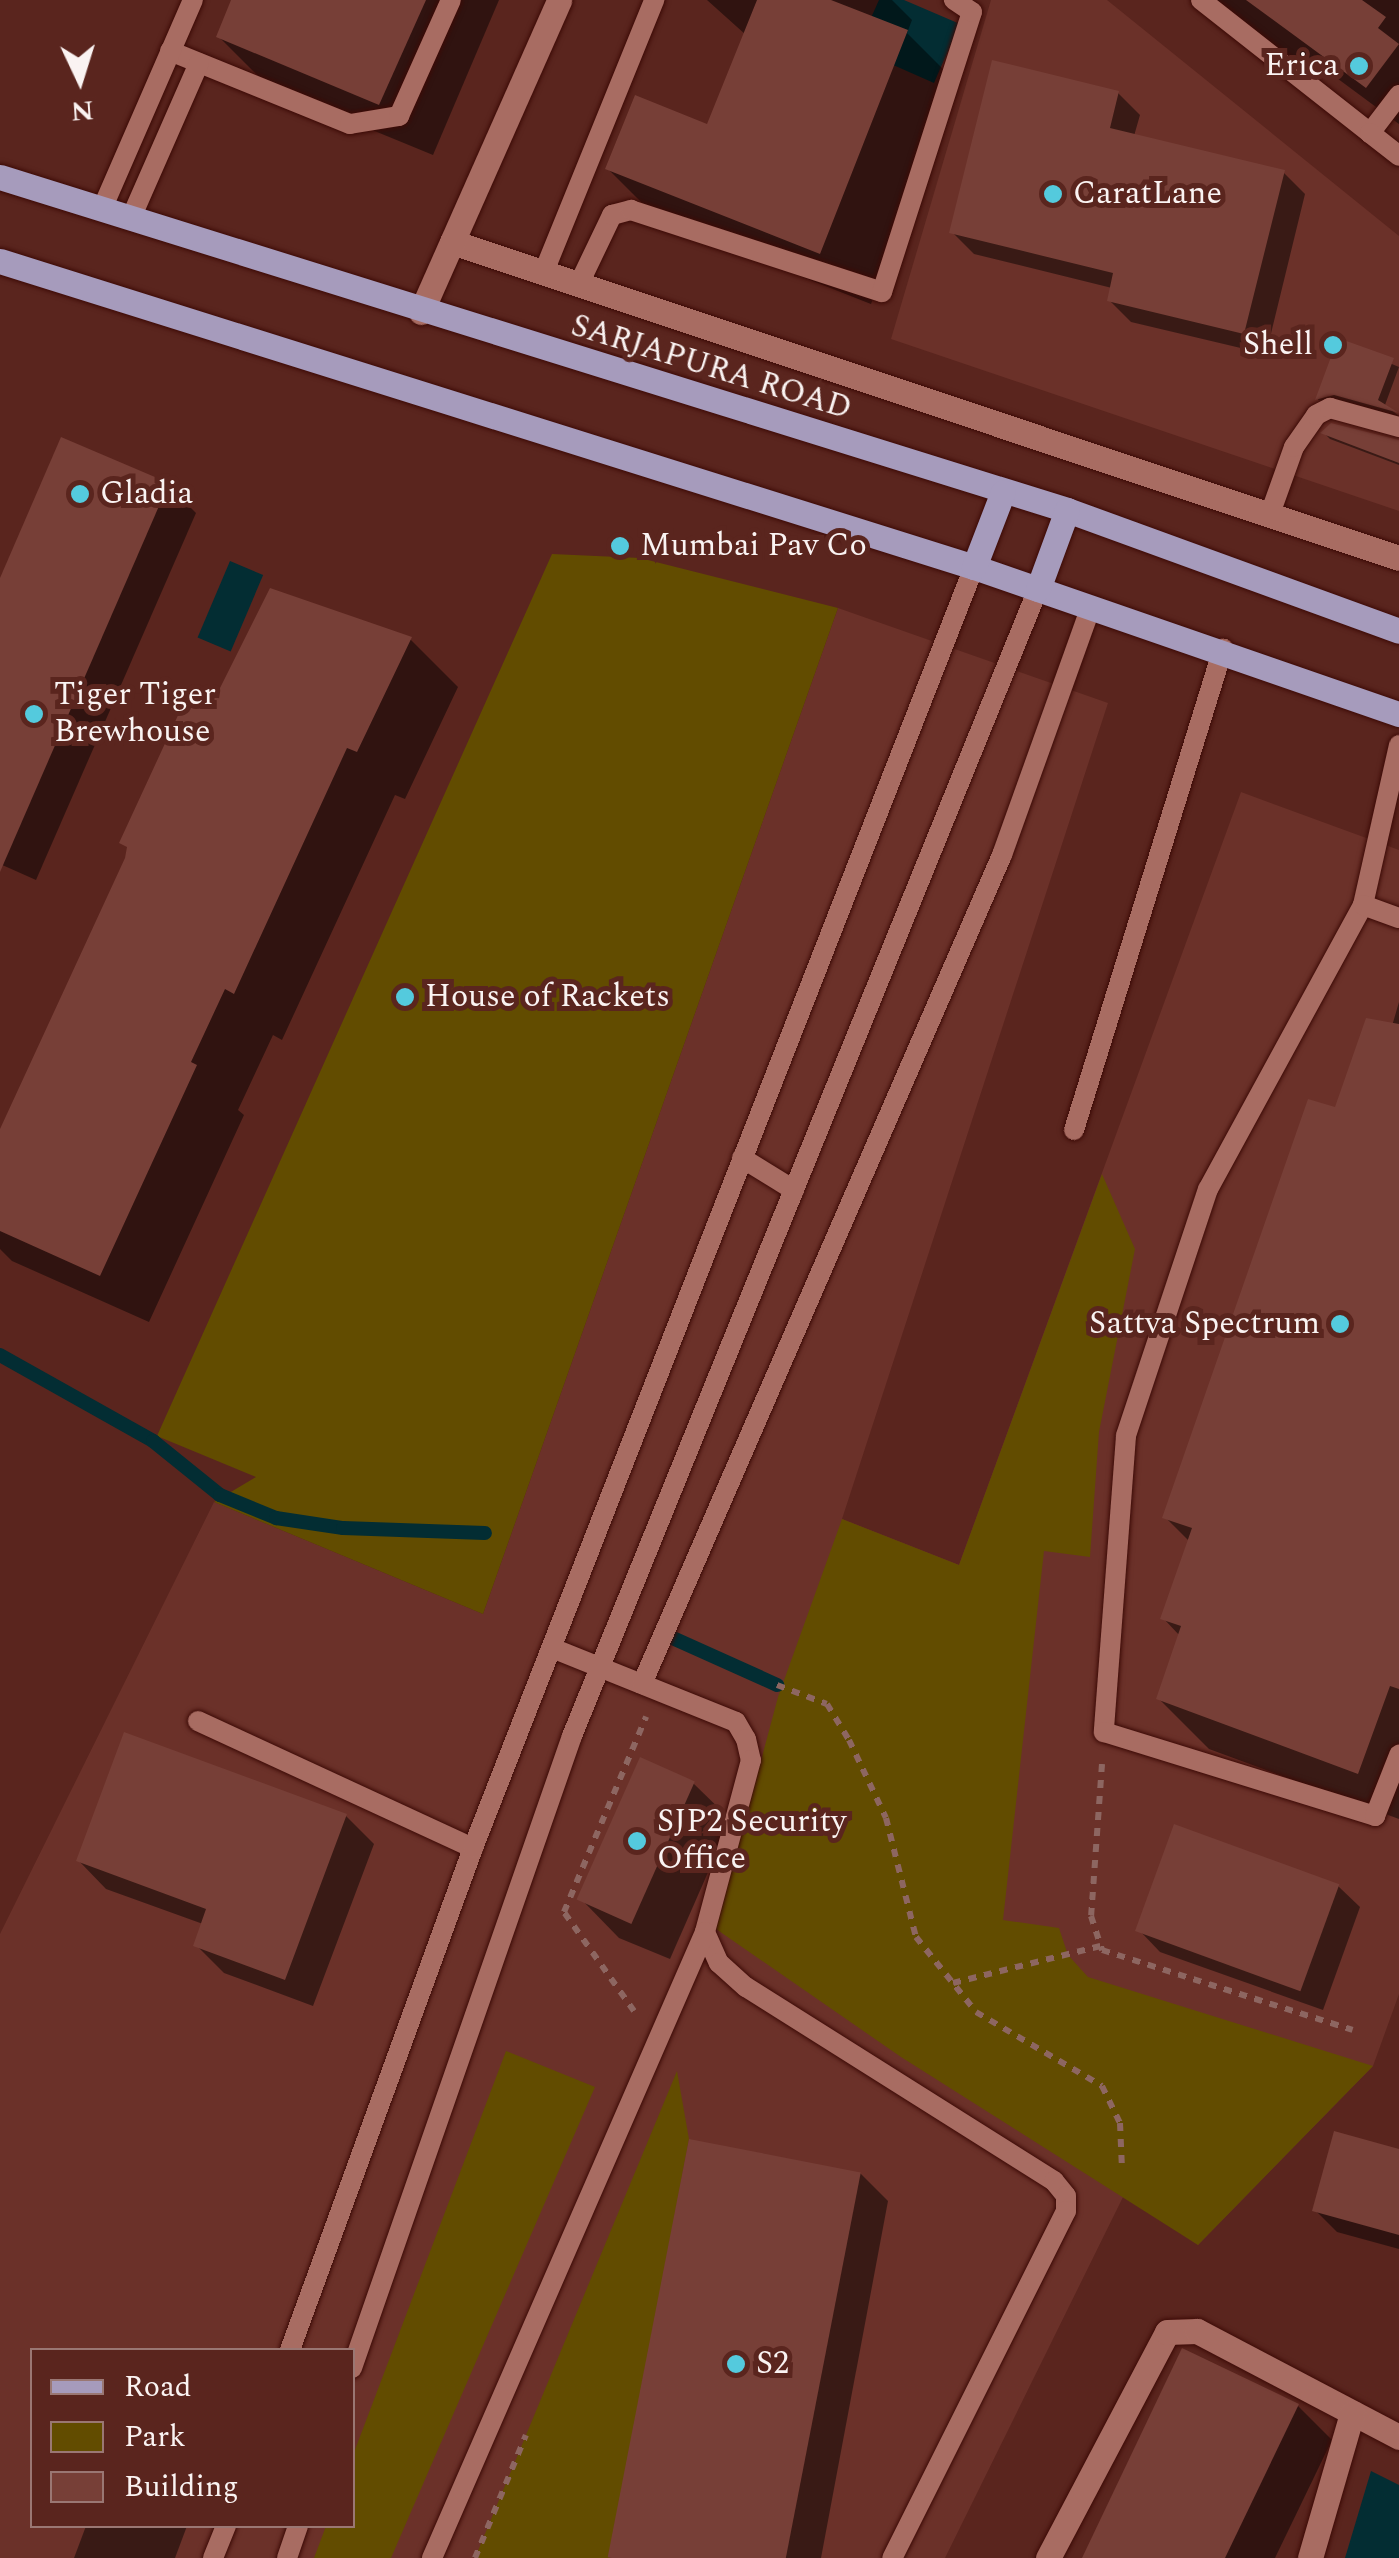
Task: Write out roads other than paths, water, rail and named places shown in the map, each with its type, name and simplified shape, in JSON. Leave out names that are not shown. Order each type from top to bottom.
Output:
[{"type":"main road","name":"SARJAPURA ROAD","points":[[0,177],[421,312],[1068,510],[1399,631]]},
{"type":"main road","points":[[0,262],[974,566],[1223,649],[1399,714]]},
{"type":"main road","points":[[974,566],[1004,492]]},
{"type":"main road","points":[[1038,589],[1068,510]]},
{"type":"street","points":[[421,312],[559,0]]},
{"type":"street","points":[[452,242],[1399,558]]},
{"type":"street","points":[[1048,2558],[1167,2332],[1197,2332],[1399,2437]]},
{"type":"street","points":[[1310,2558],[1352,2413]]},
{"type":"lane","points":[[102,209],[193,0]]},
{"type":"lane","points":[[170,51],[350,124],[399,116],[451,0]]},
{"type":"lane","points":[[543,274],[654,0]]},
{"type":"lane","points":[[578,286],[612,215],[631,210],[882,292],[972,12],[954,0]]},
{"type":"lane","points":[[1201,0],[1399,156]]},
{"type":"lane","points":[[131,218],[199,63]]},
{"type":"lane","points":[[1370,133],[1399,95]]},
{"type":"lane","points":[[1270,514],[1294,447],[1316,415],[1330,408],[1399,426]]},
{"type":"lane","points":[[291,2348],[473,1848],[974,566]]},
{"type":"lane","points":[[355,2360],[600,1669],[1038,589]]},
{"type":"lane","points":[[642,1684],[1002,854],[1091,606]]},
{"type":"lane","points":[[1074,1130],[1223,649]]},
{"type":"lane","points":[[1399,745],[1362,905],[1208,1190],[1126,1436],[1104,1732],[1374,1816],[1399,1755]]},
{"type":"lane","points":[[1362,905],[1399,918]]},
{"type":"lane","points":[[742,1158],[794,1190]]},
{"type":"lane","points":[[432,2558],[706,1932],[751,1760],[746,1739],[736,1722],[552,1648]]},
{"type":"lane","points":[[198,1720],[473,1848]]},
{"type":"lane","points":[[706,1932],[720,1963],[746,1987],[1054,2180],[1066,2196],[1066,2210],[892,2558]]},
{"type":"lane","points":[[213,2558],[225,2528]]},
{"type":"lane","points":[[287,2558],[297,2528]]},
{"type":"water","points":[[879,0],[904,0],[960,24],[934,83],[857,49]]},
{"type":"water","points":[[230,561],[263,575],[231,651],[198,637]]},
{"type":"water","points":[[1371,2471],[1399,2485],[1399,2558],[1345,2558]]},
{"type":"waterway","points":[[0,1355],[153,1441],[220,1495],[276,1518],[343,1528],[485,1533]]},
{"type":"waterway","points":[[666,1635],[777,1685]]},
{"type":"place","name":"Erica","points":[[1359,66]]},
{"type":"place","name":"CaratLane","points":[[1053,194]]},
{"type":"place","name":"Shell","points":[[1333,345]]},
{"type":"place","name":"Gladia","points":[[80,494]]},
{"type":"place","name":"Mumbai Pav Co","points":[[620,546]]},
{"type":"place","name":"Tiger Tiger Brewhouse","points":[[34,714]]},
{"type":"place","name":"House of Rackets","points":[[405,997]]},
{"type":"place","name":"Sattva Spectrum","points":[[1340,1324]]},
{"type":"place","name":"SJP2 Security Office","points":[[637,1841]]},
{"type":"place","name":"S2","points":[[736,2364]]}]
